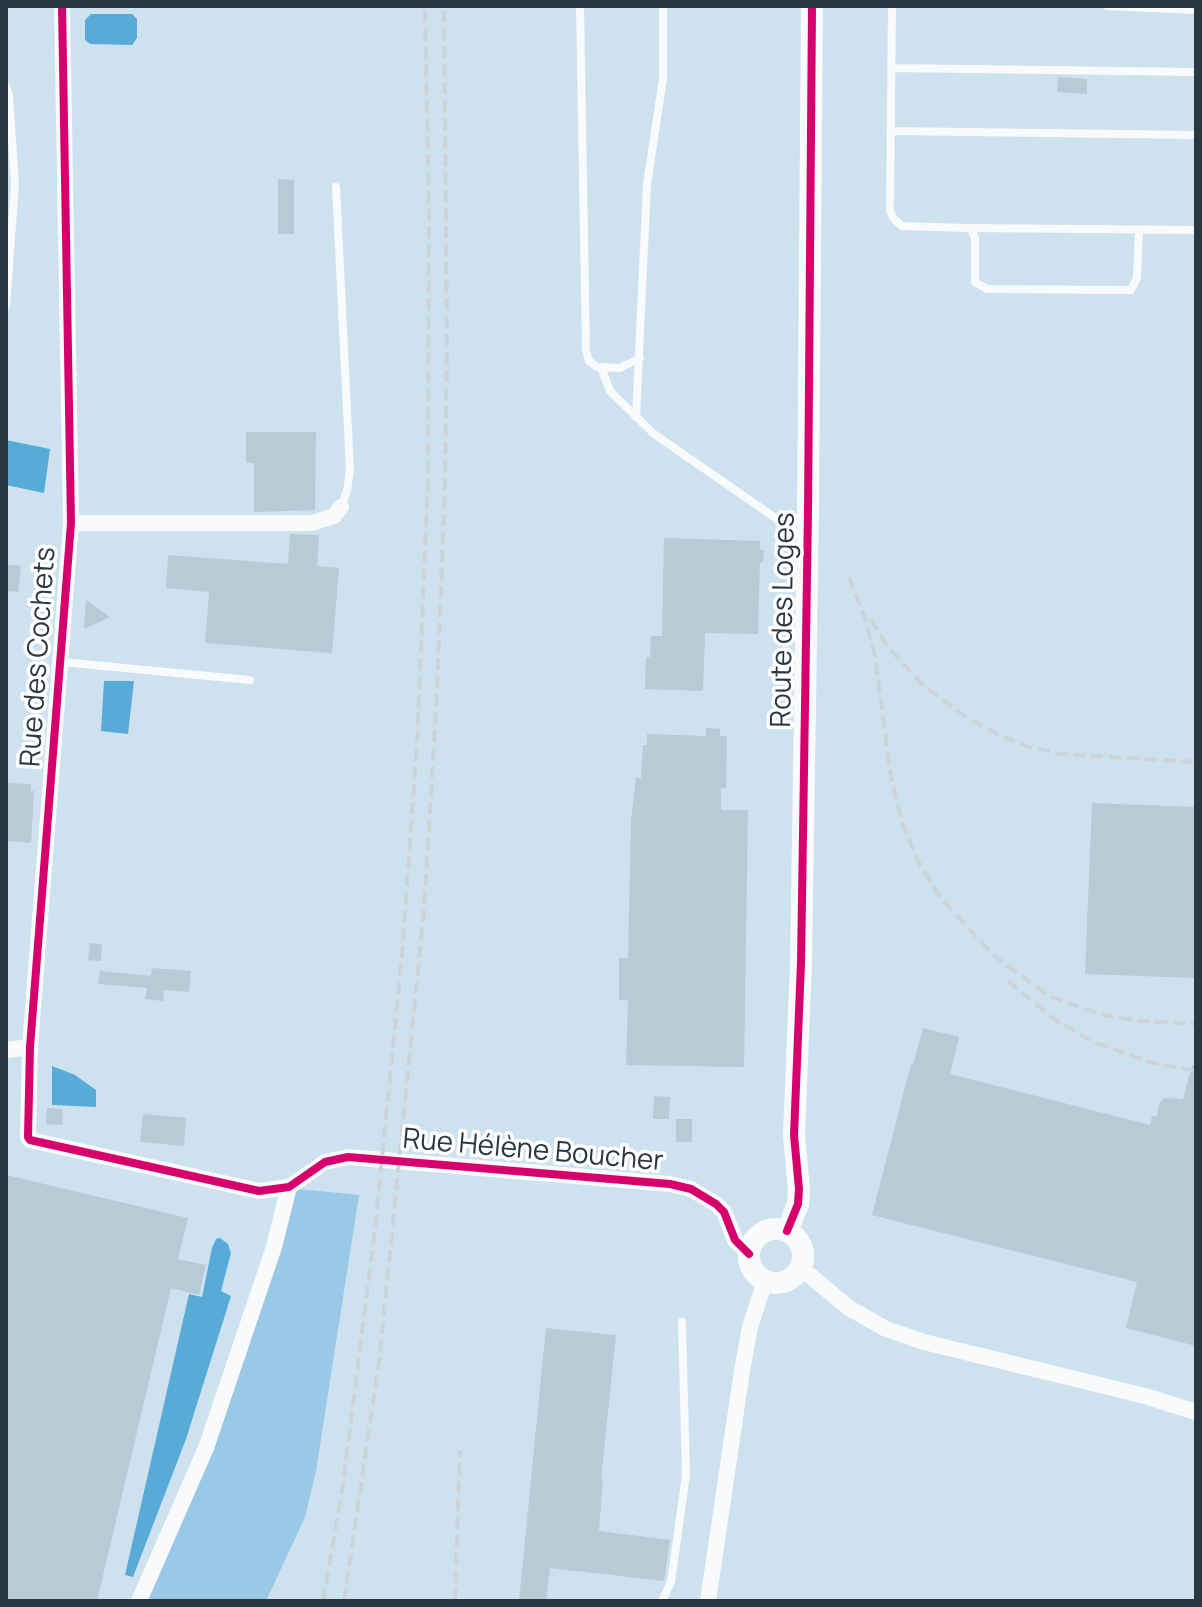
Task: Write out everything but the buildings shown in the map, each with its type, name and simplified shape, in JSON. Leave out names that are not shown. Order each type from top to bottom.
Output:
[{"type":"street","name":"Rue des Cochets","points":[[62,6],[71,523],[26,1133],[30,1140],[259,1191],[289,1187]]},
{"type":"street","name":"Route des Loges","points":[[787,1231],[798,1204],[799,1189],[794,1135],[801,963],[812,6]]},
{"type":"street","points":[[71,523],[312,523],[334,516],[341,507]]},
{"type":"street","points":[[6,1050],[30,1047]]},
{"type":"street","name":"Rue Hélène Boucher","points":[[289,1187],[325,1162],[359,1157],[670,1184],[691,1189],[716,1204],[724,1212],[735,1240],[749,1254]]},
{"type":"street","points":[[139,1601],[206,1448],[274,1247],[289,1187]]},
{"type":"street","points":[[768,1230],[787,1231],[799,1241],[804,1255],[801,1268],[788,1281],[765,1281],[751,1265],[749,1254],[757,1237],[768,1230]]},
{"type":"street","points":[[801,1268],[849,1308],[886,1329],[924,1342],[1145,1396],[1196,1412]]},
{"type":"street","points":[[708,1601],[747,1342],[765,1281]]},
{"type":"lane","points":[[580,6],[586,350],[589,361],[601,367],[620,368],[640,358]]},
{"type":"lane","points":[[636,417],[647,184],[663,79],[663,6]]},
{"type":"lane","points":[[892,6],[890,211],[902,226],[1196,230]]},
{"type":"lane","points":[[1107,6],[1196,10]]},
{"type":"lane","points":[[892,68],[1196,72]]},
{"type":"lane","points":[[6,87],[15,184],[6,306]]},
{"type":"lane","points":[[891,131],[1196,135]]},
{"type":"lane","points":[[336,187],[350,470],[341,507]]},
{"type":"lane","points":[[968,228],[975,238],[973,277],[980,287],[1126,291],[1135,286],[1137,278],[1139,230]]},
{"type":"lane","points":[[601,367],[610,391],[664,441],[807,540]]},
{"type":"lane","points":[[62,662],[250,680]]},
{"type":"lane","points":[[662,1601],[671,1582],[686,1475],[682,1322]]},
{"type":"shaded area","points":[[91,14],[132,14],[137,19],[137,38],[132,45],[90,44],[85,40],[85,20]]},
{"type":"shaded area","points":[[6,440],[50,449],[44,493],[6,485]]},
{"type":"shaded area","points":[[104,681],[134,681],[128,734],[101,731]]},
{"type":"shaded area","points":[[52,1066],[75,1075],[96,1090],[96,1107],[52,1105]]},
{"type":"shaded area","points":[[288,1188],[359,1195],[316,1471],[305,1517],[266,1601],[137,1601],[205,1448]]},
{"type":"shaded area","points":[[220,1238],[228,1244],[231,1253],[221,1291],[231,1296],[186,1439],[133,1577],[125,1575],[189,1294],[202,1297],[212,1248],[216,1239]]},
{"type":"railway","points":[[323,1601],[342,1492],[375,1229],[402,955],[417,744],[428,478],[429,212],[425,6]]},
{"type":"railway","points":[[344,1601],[379,1362],[424,910],[445,482],[444,6]]},
{"type":"railway","points":[[849,577],[875,656],[890,772],[902,822],[918,861],[940,897],[993,955],[1049,996],[1103,1015],[1196,1024]]},
{"type":"railway","points":[[871,620],[888,647],[924,686],[963,715],[1001,736],[1061,754],[1196,762]]},
{"type":"railway","points":[[1008,981],[1055,1020],[1096,1043],[1153,1063],[1196,1071]]},
{"type":"railway","points":[[455,1601],[460,1450]]},
{"type":"cycle path","points":[[62,6],[71,523],[30,1047],[28,1137],[30,1140],[259,1191],[289,1187],[325,1162],[348,1157],[670,1184],[691,1189],[716,1204],[724,1212],[735,1240],[749,1254]]},
{"type":"cycle path","points":[[787,1231],[798,1204],[799,1189],[794,1135],[801,963],[812,6]]}]
